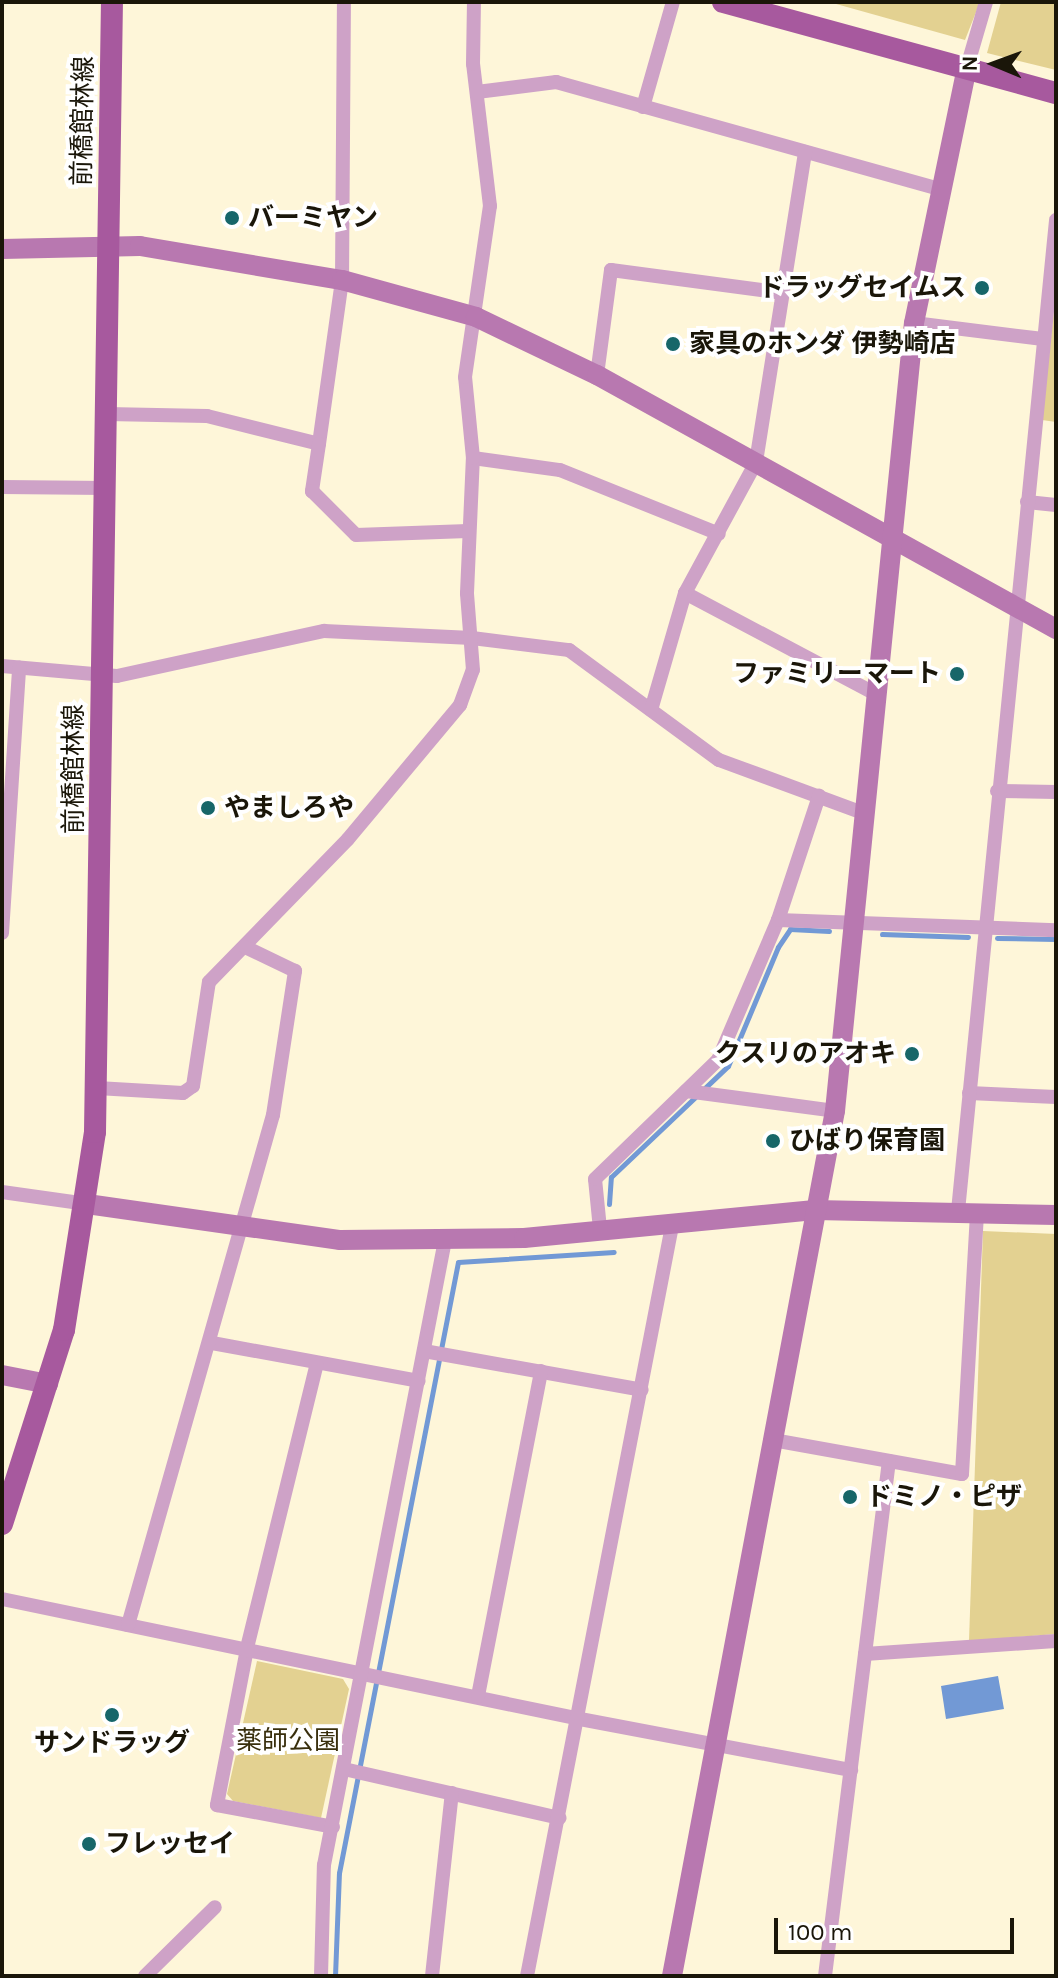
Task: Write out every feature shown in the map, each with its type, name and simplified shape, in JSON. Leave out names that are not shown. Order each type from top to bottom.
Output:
[{"type":"main road","name":"前橋館林線","points":[[2,1524],[48,1384],[87,1204],[97,1088],[112,2]]},
{"type":"main road","points":[[723,2],[1056,93]]},
{"type":"street","points":[[344,2],[342,280],[312,491],[356,535],[468,531]]},
{"type":"street","points":[[97,1088],[183,1093],[193,1086],[209,982],[348,839],[460,705],[473,670],[468,531],[473,458],[465,377],[490,206],[477,92],[474,2]]},
{"type":"street","points":[[643,107],[673,2]]},
{"type":"street","points":[[672,1976],[835,1111],[878,695],[890,536],[914,323],[967,67],[986,2]]},
{"type":"street","points":[[477,92],[547,81],[940,189]]},
{"type":"street","points":[[651,710],[685,593],[756,462],[805,152]]},
{"type":"street","points":[[773,1440],[962,1474],[966,1468],[969,1093],[1056,223]]},
{"type":"street","points":[[2,249],[109,245],[342,280],[476,317],[597,375],[1056,629]]},
{"type":"street","points":[[597,375],[611,270],[783,293]]},
{"type":"street","points":[[914,323],[1043,339]]},
{"type":"street","points":[[107,414],[207,416],[319,444]]},
{"type":"street","points":[[473,458],[560,470],[719,534]]},
{"type":"street","points":[[2,487],[106,488]]},
{"type":"street","points":[[1027,502],[1056,505]]},
{"type":"street","points":[[685,593],[878,695]]},
{"type":"street","points":[[2,666],[103,677],[324,631],[472,638],[569,650],[719,760],[866,814]]},
{"type":"street","points":[[2,933],[19,668]]},
{"type":"street","points":[[997,791],[1056,792]]},
{"type":"street","points":[[600,1229],[595,1179],[718,1060],[778,920],[819,796]]},
{"type":"street","points":[[778,920],[1056,930]]},
{"type":"street","points":[[128,1625],[245,1230],[273,1115],[295,971],[245,947]]},
{"type":"street","points":[[686,1091],[835,1111]]},
{"type":"street","points":[[969,1093],[1056,1097]]},
{"type":"street","points":[[2,1192],[245,1230],[340,1240],[445,1240],[815,1210],[1056,1215]]},
{"type":"street","points":[[527,1976],[580,1719],[673,1221]]},
{"type":"street","points":[[321,1976],[324,1865],[445,1240]]},
{"type":"street","points":[[212,1343],[419,1381]]},
{"type":"street","points":[[424,1351],[642,1390]]},
{"type":"street","points":[[317,1363],[247,1649],[217,1805],[333,1827]]},
{"type":"street","points":[[478,1696],[541,1371]]},
{"type":"street","points":[[2,1375],[48,1384]]},
{"type":"street","points":[[825,1976],[889,1461]]},
{"type":"street","points":[[2,1599],[580,1719],[851,1770]]},
{"type":"street","points":[[865,1654],[1056,1641]]},
{"type":"street","points":[[344,1769],[560,1818]]},
{"type":"street","points":[[432,1976],[452,1793]]},
{"type":"street","points":[[145,1976],[215,1907]]},
{"type":"green space","points":[[829,2],[980,2],[965,40]]},
{"type":"green space","points":[[1001,2],[1056,2],[1056,70],[987,53]]},
{"type":"green space","points":[[1056,291],[1056,422],[1042,420]]},
{"type":"green space","points":[[983,1231],[1056,1234],[1056,1634],[969,1641]]},
{"type":"green space","name":"薬師公園","points":[[257,1661],[343,1679],[349,1689],[321,1818],[233,1801],[227,1794]]},
{"type":"water","points":[[998,1676],[1004,1709],[946,1719],[941,1686]]},
{"type":"waterway","points":[[609,1204],[611,1177],[728,1066],[778,947],[790,929],[829,931]]},
{"type":"waterway","points":[[882,934],[968,937]]},
{"type":"waterway","points":[[997,938],[1056,939]]},
{"type":"waterway","points":[[335,1976],[339,1873],[458,1262],[614,1252]]},
{"type":"place","name":"バーミヤン","points":[[232,218]]},
{"type":"place","name":"ドラッグセイムス","points":[[982,288]]},
{"type":"place","name":"家具のホンダ 伊勢崎店","points":[[673,344]]},
{"type":"place","name":"ファミリーマート","points":[[957,674]]},
{"type":"place","name":"やましろや","points":[[208,808]]},
{"type":"place","name":"クスリのアオキ","points":[[912,1054]]},
{"type":"place","name":"ひばり保育園","points":[[773,1141]]},
{"type":"place","name":"ドミノ・ピザ","points":[[850,1497]]},
{"type":"place","name":"サンドラッグ","points":[[112,1715]]},
{"type":"place","name":"フレッセイ","points":[[89,1844]]}]
